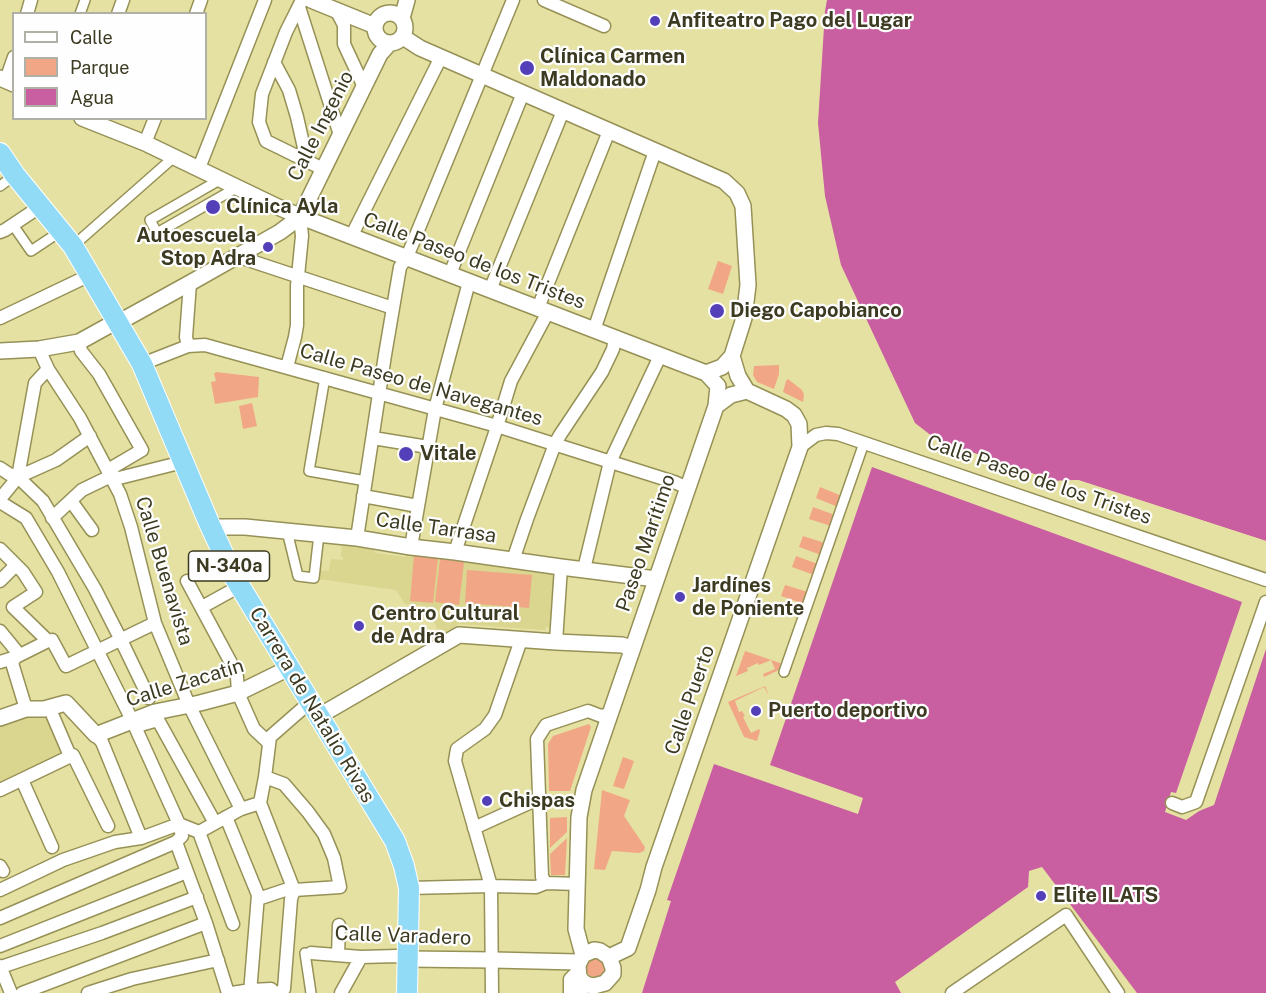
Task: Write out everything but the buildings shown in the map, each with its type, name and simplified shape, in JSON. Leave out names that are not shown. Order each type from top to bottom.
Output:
[{"type":"highway","name":"Carrera de Natalio Rivas","points":[[0,153],[8,181],[40,206],[67,238],[142,364],[233,575],[395,840],[405,866],[409,888],[407,993]]},
{"type":"street","points":[[199,168],[266,0]]},
{"type":"street","points":[[398,16],[406,0]]},
{"type":"street","points":[[357,538],[400,267],[407,257],[513,0]]},
{"type":"street","points":[[544,0],[604,26]]},
{"type":"street","points":[[304,2],[336,10],[385,40],[420,48],[724,181],[737,193],[743,206],[748,285],[744,318],[732,356],[722,367],[706,373]]},
{"type":"street","points":[[304,2],[286,32],[274,62],[262,94],[259,122],[266,141],[323,169]]},
{"type":"street","points":[[304,2],[340,135]]},
{"type":"street","points":[[336,10],[344,25],[344,44],[364,87]]},
{"type":"street","points":[[383,14],[398,16],[406,28],[385,40],[376,21],[383,14]]},
{"type":"street","name":"Calle Ingenio","points":[[300,217],[385,40]]},
{"type":"street","points":[[351,237],[441,57]]},
{"type":"street","points":[[274,62],[289,90],[307,161]]},
{"type":"street","points":[[6,81],[12,63]]},
{"type":"street","points":[[450,274],[523,93]]},
{"type":"street","points":[[490,290],[563,111]]},
{"type":"street","name":"Calle Paseo de los Tristes","points":[[87,120],[145,143],[300,217],[706,373],[718,386]]},
{"type":"street","points":[[145,143],[154,120]]},
{"type":"street","points":[[455,552],[511,381],[543,310],[609,131]]},
{"type":"street","points":[[594,330],[656,151]]},
{"type":"street","points":[[13,225],[31,251],[67,238],[174,157]]},
{"type":"street","points":[[221,179],[150,220],[158,232],[238,188]]},
{"type":"street","points":[[0,232],[40,206]]},
{"type":"street","points":[[0,351],[39,349],[79,342],[190,283],[280,232],[300,217],[303,236],[298,277],[297,325],[287,367]]},
{"type":"street","points":[[236,256],[393,308]]},
{"type":"street","points":[[0,318],[90,275]]},
{"type":"street","points":[[411,547],[435,409],[469,282]]},
{"type":"street","points":[[188,346],[186,337],[190,283]]},
{"type":"street","points":[[513,560],[555,444],[602,372],[613,349],[615,338]]},
{"type":"street","points":[[52,518],[82,490],[142,450],[99,374],[81,351],[79,342]]},
{"type":"street","name":"Calle Paseo de Navegantes","points":[[142,364],[188,346],[206,345],[497,426],[688,488]]},
{"type":"street","name":"Calle Buenavista","points":[[39,349],[48,369],[81,418],[120,494],[131,527],[155,623],[189,705],[241,809]]},
{"type":"street","points":[[584,569],[610,462],[660,356]]},
{"type":"street","points":[[732,356],[738,376],[747,392]]},
{"type":"street","points":[[0,918],[176,842],[182,836],[179,824],[133,723],[58,572],[26,518],[0,501],[18,477],[35,383],[48,369]]},
{"type":"street","points":[[325,377],[309,471],[366,481]]},
{"type":"street","name":"Paseo Marítimo","points":[[580,993],[576,928],[579,817],[584,790],[716,406],[718,386]]},
{"type":"street","points":[[716,406],[731,395],[747,392],[786,410],[794,415],[799,424],[800,447]]},
{"type":"street","name":"Calle Paseo de los Tristes","points":[[800,447],[816,435],[838,434],[1266,580]]},
{"type":"street","points":[[18,477],[56,460],[90,436]]},
{"type":"street","points":[[373,438],[428,447]]},
{"type":"street","points":[[784,672],[864,443]]},
{"type":"street","name":"Calle Puerto","points":[[609,957],[628,948],[800,447]]},
{"type":"street","points":[[110,473],[119,478],[183,462]]},
{"type":"street","points":[[0,468],[18,477],[43,501],[90,580],[149,698]]},
{"type":"street","points":[[363,496],[418,506]]},
{"type":"street","points":[[70,501],[92,530]]},
{"type":"street","name":"Calle Tarrasa","points":[[211,527],[245,527],[357,538],[656,579]]},
{"type":"street","points":[[287,531],[298,576],[314,578],[319,534]]},
{"type":"street","points":[[0,549],[23,572],[36,592],[13,607],[48,641]]},
{"type":"street","points":[[0,581],[16,565]]},
{"type":"street","points":[[556,642],[561,567]]},
{"type":"street","points":[[187,581],[237,677],[238,693],[254,729],[269,743]]},
{"type":"street","points":[[202,608],[240,586]]},
{"type":"street","points":[[1172,803],[1182,807],[1196,802],[1266,602]]},
{"type":"street","points":[[0,662],[52,640],[66,666],[155,623]]},
{"type":"street","points":[[0,631],[18,653],[12,663],[26,709]]},
{"type":"street","points":[[176,842],[230,993],[275,992],[284,989],[291,898],[294,890],[260,803],[270,737],[314,709],[459,635],[622,645],[632,648]]},
{"type":"street","points":[[492,993],[491,886],[455,761],[457,749],[485,729],[495,715],[521,640]]},
{"type":"street","name":"Calle Zacatín","points":[[96,735],[133,723],[155,712],[238,693],[289,668]]},
{"type":"street","points":[[0,718],[26,709],[66,703],[102,742],[141,838]]},
{"type":"street","points":[[49,707],[108,826]]},
{"type":"street","points":[[546,883],[543,877],[537,739],[546,724],[588,711],[601,716],[609,714]]},
{"type":"street","points":[[133,723],[158,720],[220,820],[258,895],[251,991]]},
{"type":"street","points":[[0,790],[72,755]]},
{"type":"street","points":[[258,899],[288,889],[340,887],[334,858],[324,834],[284,784],[265,777]]},
{"type":"street","points":[[21,780],[52,847]]},
{"type":"street","points":[[474,828],[540,798]]},
{"type":"street","points":[[0,890],[63,860],[115,842],[141,838],[179,824],[199,831],[241,809],[260,803]]},
{"type":"street","points":[[199,831],[233,924]]},
{"type":"street","points":[[0,946],[187,872]]},
{"type":"street","points":[[409,888],[536,887],[546,883],[578,884]]},
{"type":"street","points":[[11,993],[0,967],[102,933],[197,897]]},
{"type":"street","points":[[952,993],[1066,915],[1118,993]]},
{"type":"street","points":[[22,993],[206,923]]},
{"type":"street","points":[[338,956],[339,926]]},
{"type":"street","points":[[570,993],[570,979],[580,966],[594,950],[609,957],[613,974],[605,988],[588,985],[583,982],[580,966]]},
{"type":"street","points":[[308,953],[311,993]]},
{"type":"street","name":"Calle Varadero","points":[[308,953],[362,957],[397,956],[408,959],[493,960],[580,966]]},
{"type":"street","points":[[341,993],[362,957]]},
{"type":"street","points":[[88,993],[132,979],[218,960]]},
{"type":"shaded area","points":[[342,545],[374,549],[375,553],[405,557],[409,553],[557,571],[553,627],[546,627],[545,630],[459,624],[441,635],[425,606],[405,604],[396,590],[318,579],[318,570],[329,571],[331,559],[343,560]]},
{"type":"shaded area","points":[[40,712],[49,721],[63,754],[0,785],[0,724],[6,722],[7,724]]},
{"type":"green space","points":[[718,261],[732,266],[723,294],[708,289]]},
{"type":"green space","points":[[779,365],[779,374],[774,389],[757,382],[753,375],[754,366]]},
{"type":"green space","points":[[216,372],[259,377],[258,397],[215,404],[211,382],[216,381],[214,374]]},
{"type":"green space","points":[[788,379],[802,390],[803,402],[783,392]]},
{"type":"green space","points":[[252,403],[257,426],[243,429],[239,406]]},
{"type":"green space","points":[[820,487],[842,496],[838,507],[816,498]]},
{"type":"green space","points":[[813,507],[835,515],[831,526],[809,519]]},
{"type":"green space","points":[[803,536],[825,543],[821,555],[799,547]]},
{"type":"green space","points":[[414,555],[438,558],[433,603],[410,601]]},
{"type":"green space","points":[[796,556],[818,564],[814,575],[792,567]]},
{"type":"green space","points":[[440,559],[464,562],[459,605],[435,602]]},
{"type":"green space","points":[[467,570],[532,575],[529,608],[465,603]]},
{"type":"green space","points":[[785,585],[808,592],[804,604],[781,596]]},
{"type":"green space","points":[[745,651],[783,664],[781,669],[764,677],[763,674],[775,669],[771,660],[747,668],[748,671],[736,676]]},
{"type":"green space","points":[[765,686],[769,696],[764,687],[735,701],[739,712],[742,711],[745,716],[743,717],[751,733],[759,729],[757,741],[744,737],[728,702]]},
{"type":"green space","points":[[589,724],[591,727],[570,791],[549,791],[548,744],[553,736]]},
{"type":"green space","points":[[623,757],[634,761],[624,789],[613,786]]},
{"type":"green space","points":[[602,790],[630,800],[624,816],[645,847],[644,851],[639,853],[612,851],[605,870],[594,869]]},
{"type":"green space","points":[[567,817],[567,832],[550,848],[550,818]]},
{"type":"green space","points":[[567,838],[565,875],[551,875],[550,854]]},
{"type":"green space","points":[[595,957],[602,960],[605,967],[602,974],[595,977],[588,974],[585,967],[588,960]]},
{"type":"water","points":[[827,0],[1266,0],[1266,541],[1078,480],[1054,481],[937,440],[915,423],[841,265],[825,196],[818,123]]},
{"type":"water","points":[[872,467],[1242,602],[1176,793],[1171,792],[1165,812],[1186,820],[1208,805],[1266,646],[1266,993],[1137,993],[1042,867],[1029,871],[1028,887],[895,982],[901,993],[642,993],[671,901],[667,900],[714,764],[858,814],[863,798],[770,765]]},
{"type":"pier","points":[[928,437],[1054,481],[1078,480],[1266,541],[1266,544],[1077,483],[1053,484],[936,443]]},
{"type":"pier","points":[[1264,643],[1266,643],[1266,649],[1214,805],[1199,811],[1205,803]]},
{"type":"place","name":"Anfiteatro Pago del Lugar","points":[[655,21]]},
{"type":"place","name":"Clínica Carmen Maldonado","points":[[527,68]]},
{"type":"place","name":"Clínica Ayla","points":[[213,207]]},
{"type":"place","name":"Autoescuela Stop Adra","points":[[268,247]]},
{"type":"place","name":"Diego Capobianco","points":[[717,311]]},
{"type":"place","name":"Vitale","points":[[406,454]]},
{"type":"place","name":"Jardínes de Poniente","points":[[680,597]]},
{"type":"place","name":"Centro Cultural de Adra","points":[[359,626]]},
{"type":"place","name":"Puerto deportivo","points":[[756,711]]},
{"type":"place","name":"Chispas","points":[[487,801]]},
{"type":"place","name":"Elite ILATS","points":[[1041,896]]}]
